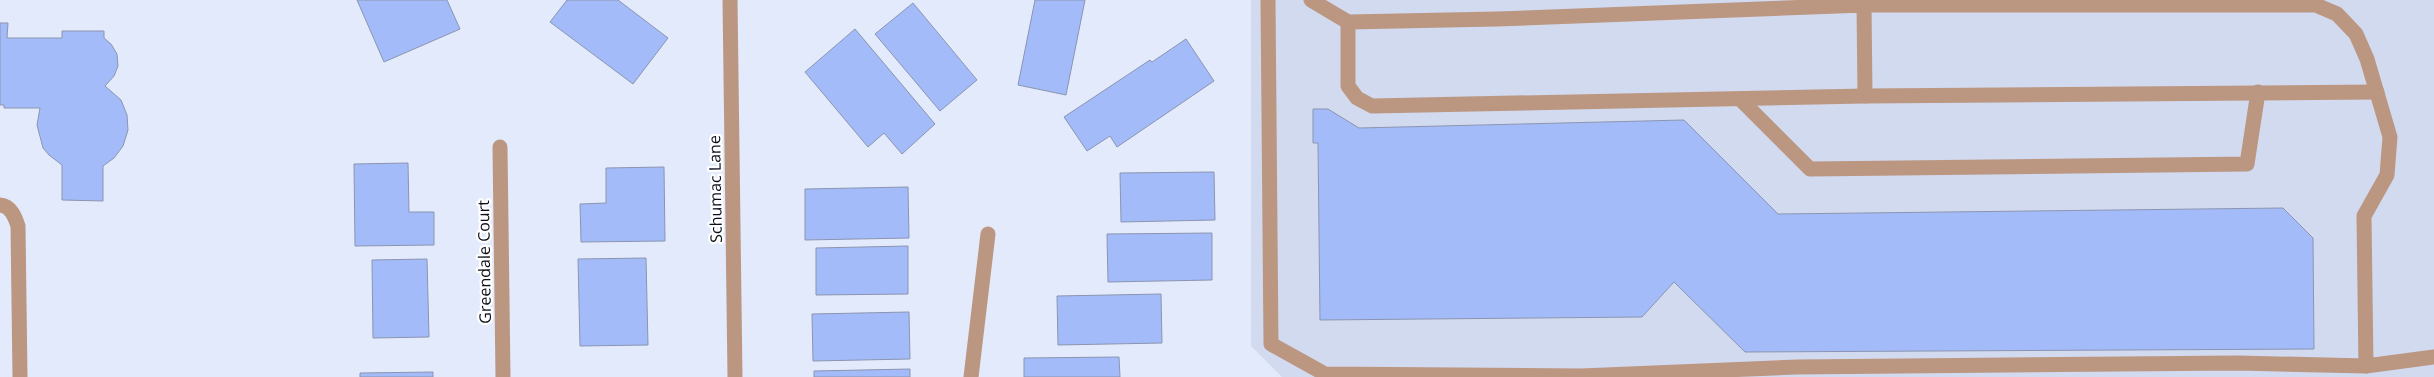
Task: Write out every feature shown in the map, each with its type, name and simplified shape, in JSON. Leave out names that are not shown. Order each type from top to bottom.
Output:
[{"type":"street","name":"Schumac Lane","points":[[730,0],[735,377]]},
{"type":"street","points":[[1268,0],[1271,344],[1324,374],[1581,376],[1807,366],[2238,363],[2366,366],[2434,357]]},
{"type":"street","points":[[1311,0],[1348,22],[1497,19],[1864,3],[2316,5],[2337,14],[2356,34],[2367,59],[2390,137],[2388,175],[2364,216],[2366,366]]},
{"type":"street","points":[[1864,3],[1866,96]]},
{"type":"street","points":[[1348,22],[1348,86],[1357,98],[1372,106],[1866,96],[2376,92]]},
{"type":"street","points":[[1740,99],[1810,169],[2198,165],[2247,164],[2258,92]]},
{"type":"street","name":"Greendale Court","points":[[500,147],[502,377]]},
{"type":"street","points":[[0,204],[5,205],[13,213],[18,226],[20,377]]},
{"type":"street","points":[[971,377],[988,234]]},
{"type":"shaded area","points":[[1251,0],[2434,0],[2434,377],[1282,377],[1251,346]]},
{"type":"building","points":[[357,0],[447,0],[460,29],[384,62]]},
{"type":"building","points":[[567,0],[618,0],[668,38],[633,84],[550,22]]},
{"type":"building","points":[[1035,0],[1085,0],[1066,95],[1018,85]]},
{"type":"building","points":[[913,3],[977,80],[940,111],[875,34]]},
{"type":"building","points":[[0,23],[8,23],[7,38],[62,38],[62,31],[104,31],[104,38],[111,44],[117,54],[118,66],[114,76],[105,86],[121,100],[127,115],[128,130],[123,146],[114,158],[103,166],[103,201],[62,200],[62,165],[43,148],[37,125],[40,108],[4,108],[4,105],[0,105]]},
{"type":"building","points":[[855,29],[935,124],[902,154],[884,133],[868,147],[805,72]]},
{"type":"building","points":[[1186,39],[1214,81],[1117,147],[1110,136],[1087,151],[1064,117],[1150,60],[1152,62]]},
{"type":"building","points":[[1313,109],[1328,109],[1359,128],[1684,120],[1778,214],[2283,208],[2313,238],[2314,349],[1745,352],[1674,282],[1642,317],[1320,320],[1318,143],[1313,143]]},
{"type":"building","points":[[408,163],[409,212],[434,212],[434,245],[355,246],[354,164]]},
{"type":"building","points":[[664,167],[665,241],[581,242],[580,204],[606,203],[606,168]]},
{"type":"building","points":[[1214,172],[1215,220],[1121,222],[1120,173]]},
{"type":"building","points":[[908,187],[909,238],[805,240],[805,189]]},
{"type":"building","points":[[1212,233],[1212,280],[1108,282],[1107,234]]},
{"type":"building","points":[[908,246],[908,294],[816,295],[816,248]]},
{"type":"building","points":[[646,258],[648,345],[580,346],[578,259]]},
{"type":"building","points":[[427,259],[429,337],[373,338],[372,260]]},
{"type":"building","points":[[1161,294],[1162,343],[1058,345],[1057,296]]},
{"type":"building","points":[[909,312],[910,359],[813,361],[812,314]]},
{"type":"building","points":[[1119,357],[1120,377],[1024,377],[1024,358]]},
{"type":"building","points":[[910,369],[910,377],[814,377],[814,371]]},
{"type":"building","points":[[433,372],[433,377],[360,377],[360,373]]}]
